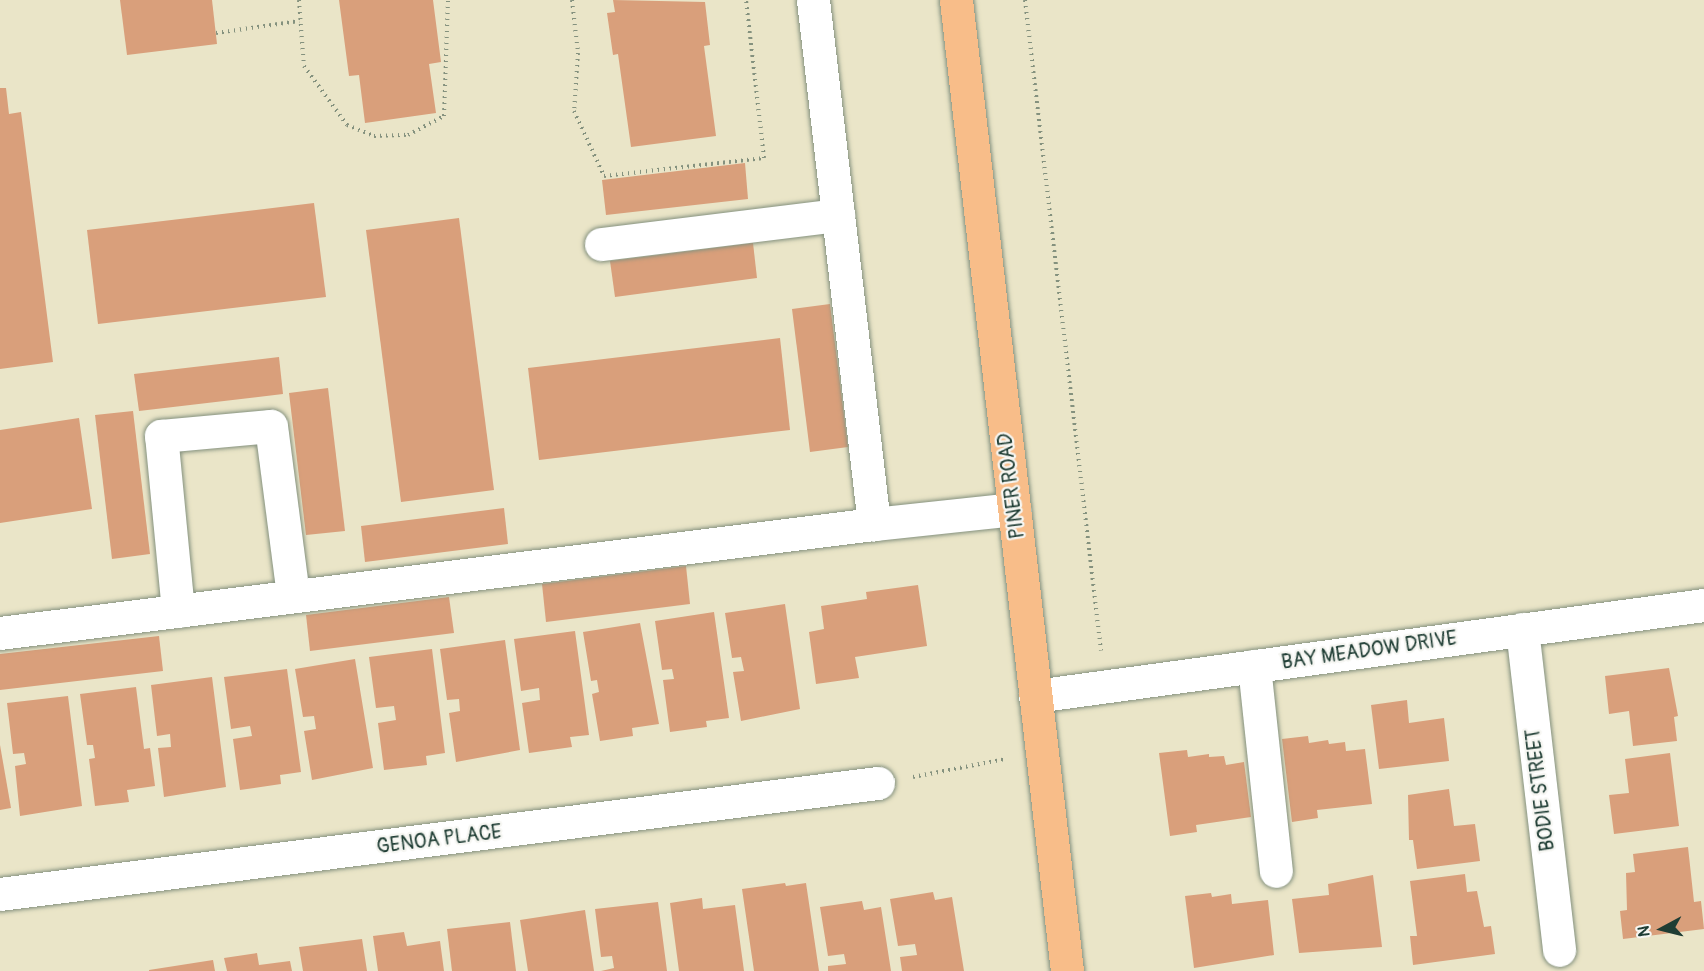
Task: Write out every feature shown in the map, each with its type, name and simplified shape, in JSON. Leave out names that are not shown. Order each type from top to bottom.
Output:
[{"type":"main road","name":"PINER ROAD","points":[[956,0],[1067,971]]},
{"type":"street","points":[[813,0],[874,524]]},
{"type":"street","points":[[601,244],[838,215]]},
{"type":"street","points":[[178,611],[161,436],[271,426],[293,596]]},
{"type":"street","points":[[0,633],[1014,508]]},
{"type":"street","name":"BAY MEADOW DRIVE","points":[[1035,696],[1704,605]]},
{"type":"street","name":"BODIE STREET","points":[[1522,629],[1559,950]]},
{"type":"street","points":[[1254,666],[1276,871]]},
{"type":"street","name":"GENOA PLACE","points":[[0,894],[878,783]]},
{"type":"path","points":[[299,0],[304,66],[346,125],[374,136],[408,135],[444,116],[448,0]]},
{"type":"path","points":[[572,0],[578,53],[574,111],[604,176],[764,158],[746,0]]},
{"type":"path","points":[[1025,0],[1101,652]]},
{"type":"path","points":[[216,33],[299,21]]},
{"type":"path","points":[[878,783],[1042,753]]},
{"type":"building","points":[[120,0],[212,0],[217,44],[127,55]]},
{"type":"building","points":[[339,0],[433,0],[441,62],[429,64],[436,113],[365,123],[359,75],[349,76]]},
{"type":"building","points":[[613,0],[705,2],[710,45],[704,46],[716,136],[631,147],[618,54],[613,55],[607,13],[615,12]]},
{"type":"building","points":[[0,88],[6,88],[9,114],[21,112],[53,362],[0,369]]},
{"type":"building","points":[[745,163],[748,199],[606,215],[602,180]]},
{"type":"building","points":[[314,203],[326,297],[98,324],[87,230]]},
{"type":"building","points":[[459,218],[494,490],[401,502],[366,230]]},
{"type":"building","points":[[753,243],[757,278],[615,297],[610,261]]},
{"type":"building","points":[[830,304],[848,447],[810,452],[792,309]]},
{"type":"building","points":[[780,338],[790,430],[539,460],[528,368]]},
{"type":"building","points":[[279,357],[283,394],[139,411],[134,374]]},
{"type":"building","points":[[328,388],[345,531],[306,535],[289,393]]},
{"type":"building","points":[[133,411],[150,554],[112,559],[95,415]]},
{"type":"building","points":[[79,418],[92,509],[0,523],[0,430]]},
{"type":"building","points":[[504,508],[508,544],[365,562],[361,526]]},
{"type":"building","points":[[686,566],[690,604],[546,622],[542,584]]},
{"type":"building","points":[[918,585],[927,646],[855,657],[859,678],[816,684],[809,632],[824,629],[821,606],[867,599],[866,592]]},
{"type":"building","points":[[449,597],[454,633],[310,651],[306,615]]},
{"type":"building","points":[[785,604],[800,709],[741,721],[733,672],[744,671],[741,657],[732,658],[725,613]]},
{"type":"building","points":[[714,612],[729,718],[706,721],[707,727],[670,732],[663,680],[674,679],[672,669],[662,670],[655,621]]},
{"type":"building","points":[[640,623],[659,724],[632,728],[633,736],[600,741],[592,694],[599,692],[597,680],[591,681],[583,632]]},
{"type":"building","points":[[575,631],[589,735],[570,737],[572,747],[529,753],[522,703],[540,700],[539,688],[521,691],[514,639]]},
{"type":"building","points":[[159,636],[163,671],[0,690],[0,654]]},
{"type":"building","points":[[505,640],[520,750],[456,762],[449,713],[460,711],[459,699],[447,700],[440,649]]},
{"type":"building","points":[[432,649],[445,753],[426,756],[427,765],[384,770],[378,723],[396,720],[394,706],[376,708],[369,657]]},
{"type":"building","points":[[355,659],[373,768],[312,780],[304,731],[316,729],[314,716],[303,717],[295,669]]},
{"type":"building","points":[[1669,668],[1678,716],[1674,717],[1677,741],[1633,746],[1629,711],[1609,714],[1605,676]]},
{"type":"building","points":[[287,669],[301,772],[280,775],[281,784],[240,790],[233,739],[252,736],[250,726],[231,729],[224,677]]},
{"type":"building","points":[[212,677],[226,787],[164,797],[158,748],[171,747],[170,734],[157,736],[151,685]]},
{"type":"building","points":[[136,687],[144,749],[150,748],[155,786],[127,790],[129,802],[95,806],[89,759],[95,758],[93,745],[87,745],[80,694]]},
{"type":"building","points":[[68,696],[82,806],[20,816],[15,766],[26,764],[24,753],[13,754],[7,703]]},
{"type":"building","points":[[1407,700],[1409,723],[1444,718],[1449,761],[1379,769],[1371,705]]},
{"type":"building","points":[[1308,736],[1309,743],[1328,740],[1329,744],[1345,742],[1346,751],[1365,749],[1372,804],[1317,810],[1318,818],[1292,822],[1282,739]]},
{"type":"building","points":[[0,745],[11,808],[0,810]]},
{"type":"building","points":[[1187,750],[1188,757],[1209,754],[1209,757],[1224,756],[1226,765],[1244,762],[1251,817],[1196,825],[1197,832],[1170,836],[1159,753]]},
{"type":"building","points":[[1670,753],[1679,826],[1614,834],[1609,795],[1629,793],[1625,759]]},
{"type":"building","points":[[1449,789],[1454,826],[1475,824],[1480,861],[1417,869],[1413,840],[1409,840],[1408,795]]},
{"type":"building","points":[[1688,847],[1694,902],[1701,901],[1704,929],[1623,939],[1620,911],[1627,910],[1626,873],[1635,872],[1633,854]]},
{"type":"building","points":[[1465,874],[1467,892],[1477,891],[1484,927],[1491,926],[1495,954],[1413,965],[1410,936],[1417,936],[1410,881]]},
{"type":"building","points":[[1373,875],[1382,947],[1299,953],[1292,899],[1329,895],[1328,884]]},
{"type":"building","points":[[785,883],[786,886],[806,883],[819,971],[754,971],[742,889]]},
{"type":"building","points":[[933,892],[935,900],[952,897],[964,971],[902,971],[900,957],[917,955],[915,944],[898,946],[890,899]]},
{"type":"building","points":[[1211,893],[1212,897],[1231,894],[1232,904],[1268,900],[1274,955],[1194,968],[1185,896]]},
{"type":"building","points":[[702,898],[703,909],[735,905],[744,971],[679,971],[670,903]]},
{"type":"building","points":[[862,901],[864,910],[881,907],[891,971],[828,971],[828,966],[846,964],[844,954],[828,956],[820,907]]},
{"type":"building","points":[[658,902],[667,971],[601,971],[614,968],[612,956],[601,957],[595,909]]},
{"type":"building","points":[[585,910],[594,971],[528,971],[520,920]]},
{"type":"building","points":[[510,922],[516,971],[452,971],[447,929]]},
{"type":"building","points":[[404,932],[407,946],[440,941],[444,971],[378,971],[373,936]]},
{"type":"building","points":[[362,939],[367,971],[303,971],[299,947]]},
{"type":"building","points":[[257,953],[259,965],[290,961],[292,971],[227,971],[224,958]]},
{"type":"building","points":[[213,960],[215,971],[149,971],[149,970]]}]
